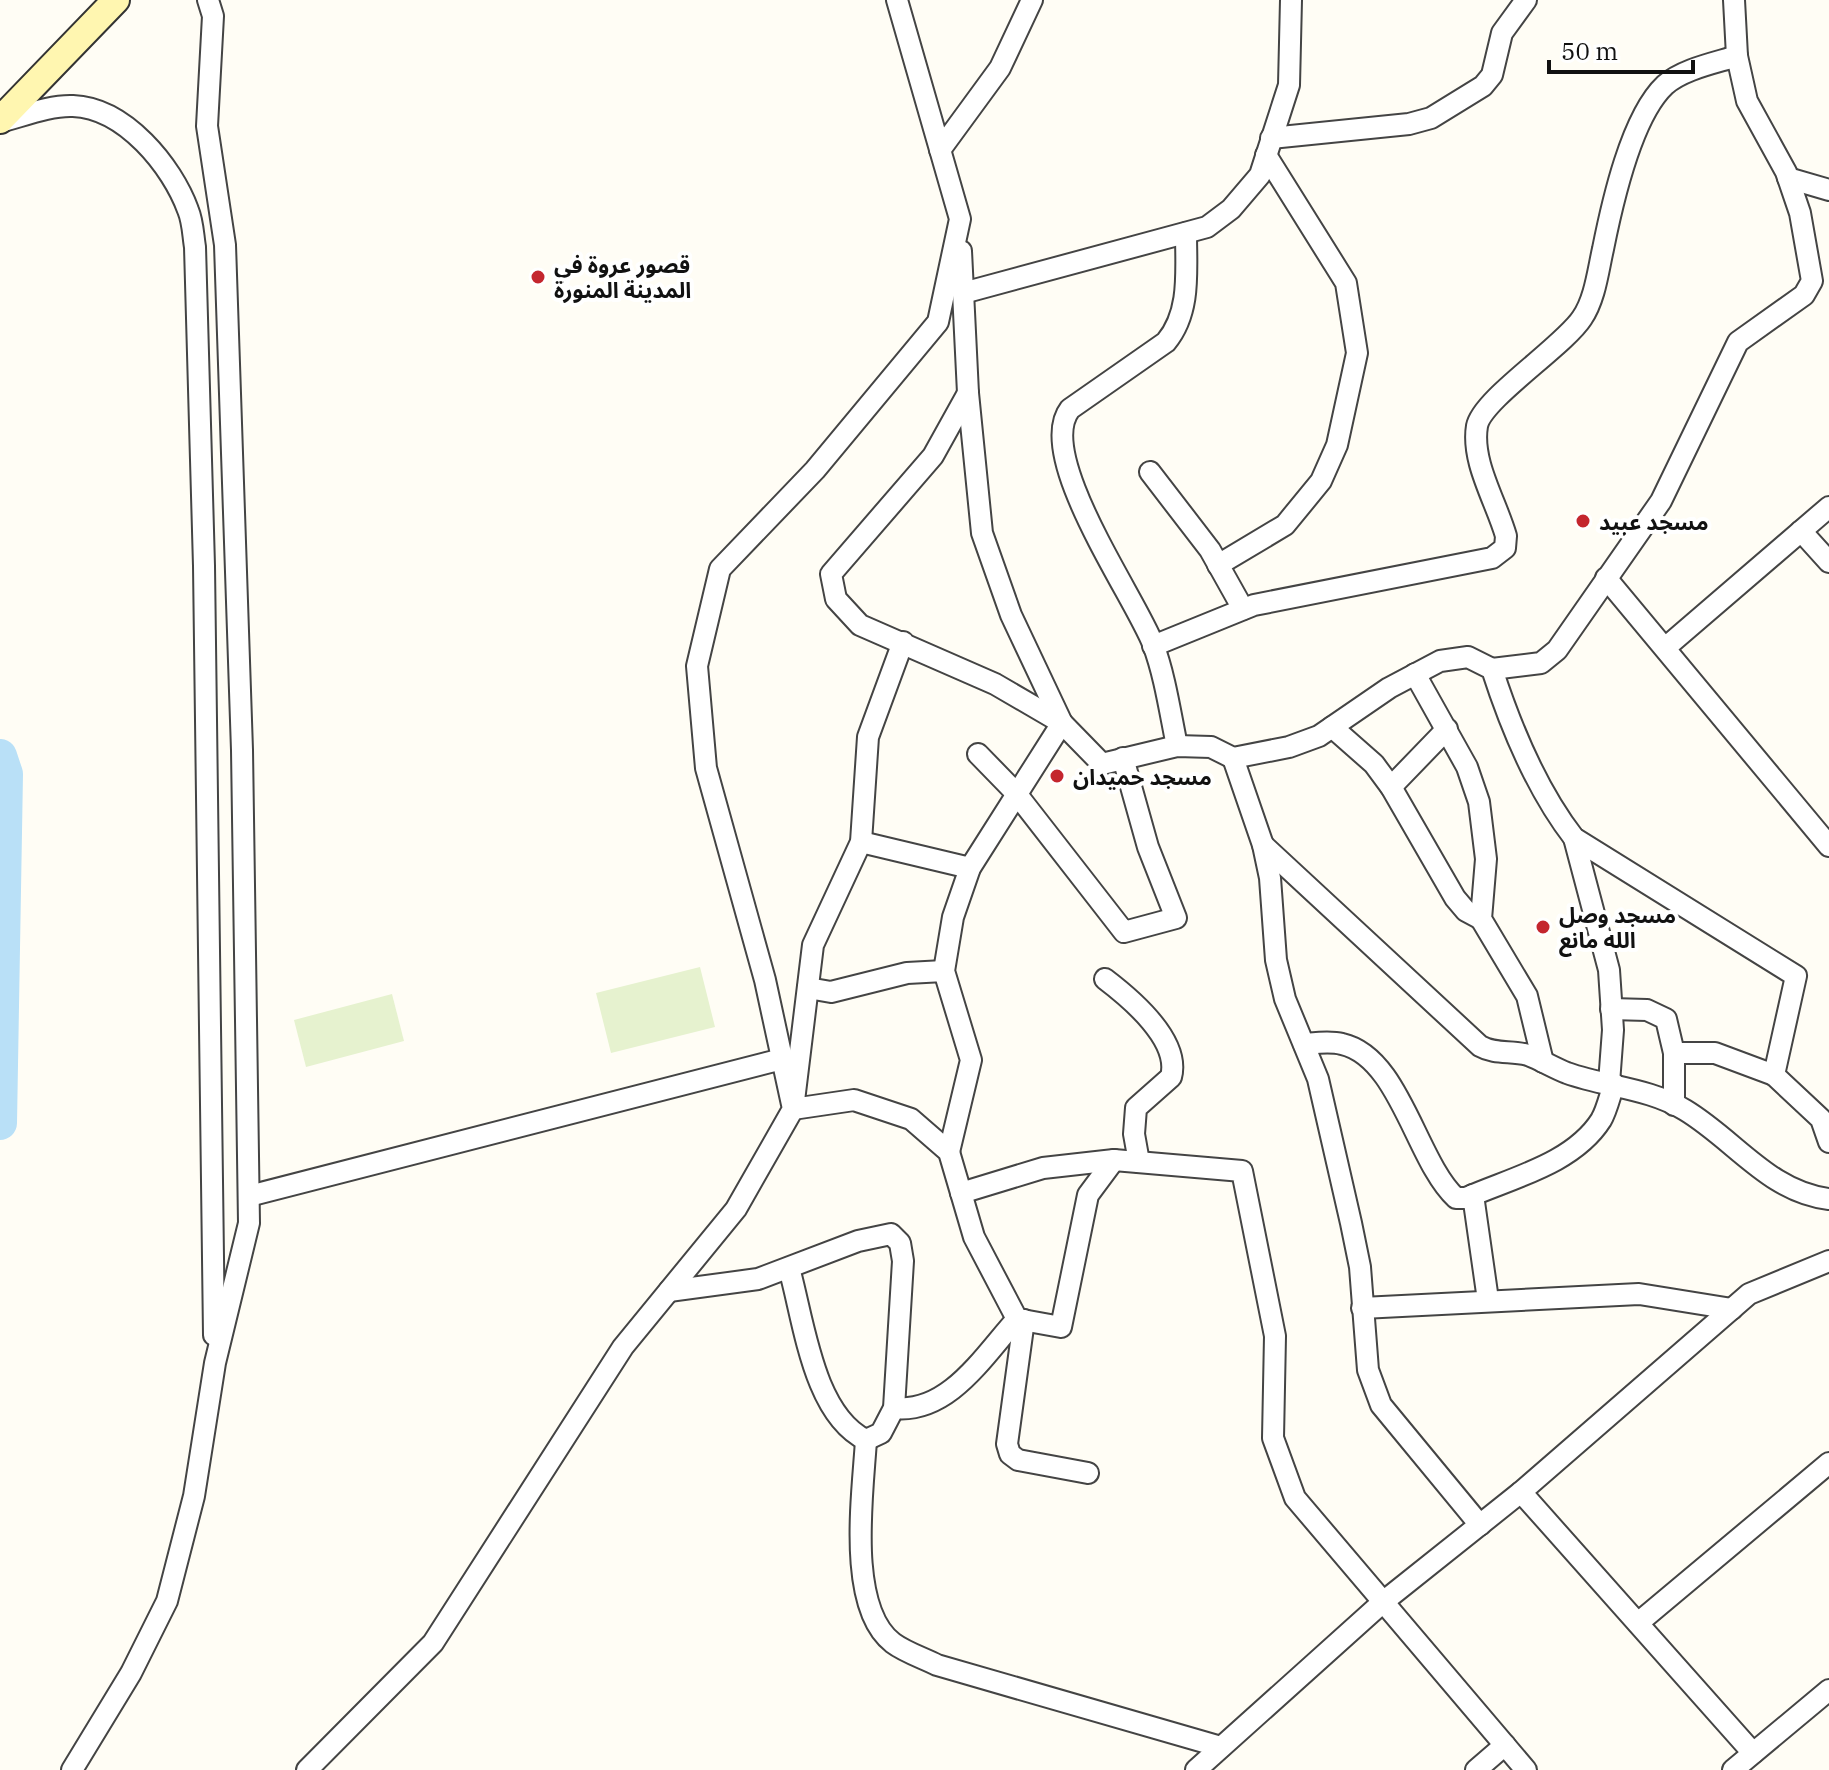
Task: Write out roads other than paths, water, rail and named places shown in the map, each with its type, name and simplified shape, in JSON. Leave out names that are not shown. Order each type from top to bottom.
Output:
[{"type":"main road","points":[[0,121],[116,0]]},
{"type":"street","points":[[72,1770],[131,1673],[167,1601],[194,1496],[215,1363],[249,1223],[242,766],[226,277],[207,126],[213,16],[208,0]]},
{"type":"street","points":[[897,0],[960,219],[968,393],[982,533],[1011,615],[1062,723]]},
{"type":"street","points":[[940,150],[1000,68],[1032,0]]},
{"type":"street","points":[[963,293],[1207,227],[1231,209],[1260,175],[1289,85],[1291,0]]},
{"type":"street","points":[[1268,146],[1431,118],[1483,86],[1492,75],[1502,33],[1526,0]]},
{"type":"street","points":[[968,393],[933,456],[831,574],[836,599],[860,625],[995,684],[1062,723],[1102,764],[1177,746],[1211,747],[1233,758],[1289,747],[1319,736],[1440,661],[1468,657],[1492,669],[1541,663],[1557,650],[1661,501],[1738,342],[1809,289],[1812,272],[1788,178],[1747,101],[1737,56],[1734,0]]},
{"type":"street","points":[[1153,646],[1243,609],[1289,596],[1458,566],[1492,558],[1505,548],[1502,521],[1477,452],[1478,422],[1486,406],[1511,389],[1582,320],[1591,300],[1615,194],[1649,108],[1664,86],[1682,75],[1737,56]]},
{"type":"street","points":[[0,121],[74,106],[105,113],[138,136],[178,187],[189,212],[195,247],[204,566],[215,1363]]},
{"type":"street","points":[[1218,565],[1285,525],[1321,481],[1337,445],[1357,353],[1346,283],[1268,146]]},
{"type":"street","points":[[1788,178],[1829,190]]},
{"type":"street","points":[[793,1109],[765,980],[706,768],[697,666],[720,569],[815,470],[938,322],[960,219]]},
{"type":"street","points":[[1177,746],[1153,646],[1094,533],[1078,495],[1061,426],[1070,409],[1166,342],[1177,329],[1186,282],[1186,233]]},
{"type":"street","points":[[1150,472],[1218,565],[1243,609]]},
{"type":"street","points":[[1665,648],[1829,507]]},
{"type":"street","points":[[1801,531],[1829,562]]},
{"type":"street","points":[[1606,578],[1829,846]]},
{"type":"street","points":[[307,1770],[433,1643],[623,1347],[736,1209],[793,1109],[813,945],[861,842],[868,737],[903,642]]},
{"type":"street","points":[[1492,669],[1509,720],[1558,817],[1574,838],[1796,976],[1774,1075]]},
{"type":"street","points":[[1415,674],[1467,767],[1479,802],[1486,859],[1481,919]]},
{"type":"street","points":[[1062,723],[1015,792],[970,868],[953,917],[944,971],[971,1060],[949,1152],[974,1237],[1021,1319],[1007,1444],[1010,1454],[1018,1460],[1088,1473]]},
{"type":"street","points":[[1332,727],[1374,764],[1391,787],[1455,898],[1466,911],[1481,919],[1527,996],[1543,1062]]},
{"type":"street","points":[[1391,787],[1447,729]]},
{"type":"street","points":[[978,754],[1015,792],[1124,932],[1176,918],[1148,847],[1123,758]]},
{"type":"street","points":[[1233,758],[1263,845],[1270,878],[1276,960],[1285,999],[1318,1079],[1351,1223],[1360,1267],[1368,1370],[1381,1405],[1480,1525]]},
{"type":"street","points":[[1304,1044],[1344,1044],[1372,1063],[1404,1110],[1445,1187],[1456,1198],[1473,1195],[1549,1164],[1577,1145],[1601,1120],[1612,1084],[1609,970],[1574,838]]},
{"type":"street","points":[[861,842],[970,868]]},
{"type":"street","points":[[1263,845],[1480,1046],[1493,1053],[1524,1054],[1567,1073],[1674,1105],[1737,1147],[1776,1182],[1804,1196],[1829,1199]]},
{"type":"street","points":[[808,988],[831,992],[907,973],[944,971]]},
{"type":"street","points":[[1105,979],[1149,1014],[1171,1061],[1171,1077],[1136,1108],[1134,1134],[1139,1162]]},
{"type":"street","points":[[1611,1009],[1647,1010],[1666,1019],[1674,1053],[1674,1105]]},
{"type":"street","points":[[1674,1053],[1715,1053],[1774,1075],[1821,1119],[1829,1142]]},
{"type":"street","points":[[249,1196],[782,1059]]},
{"type":"street","points":[[793,1109],[854,1100],[911,1119],[949,1152]]},
{"type":"street","points":[[961,1193],[1043,1168],[1114,1160],[1242,1171],[1275,1336],[1273,1438],[1295,1498],[1526,1770]]},
{"type":"street","points":[[1021,1319],[1061,1327],[1088,1195],[1114,1160]]},
{"type":"street","points":[[1473,1195],[1488,1300]]},
{"type":"street","points":[[669,1291],[758,1279],[881,1234],[891,1234],[900,1243],[903,1261],[894,1408],[881,1433],[866,1440]]},
{"type":"street","points":[[1196,1770],[1383,1602],[1521,1492],[1749,1294],[1829,1261]]},
{"type":"street","points":[[789,1268],[823,1391],[838,1420],[866,1440]]},
{"type":"street","points":[[1362,1308],[1639,1294],[1732,1309]]},
{"type":"street","points":[[894,1408],[910,1409],[933,1404],[949,1392],[1021,1319]]},
{"type":"street","points":[[866,1440],[860,1543],[870,1608],[877,1625],[893,1643],[937,1665],[1221,1747]]},
{"type":"street","points":[[1638,1623],[1829,1463]]},
{"type":"street","points":[[1521,1492],[1753,1753]]},
{"type":"street","points":[[1733,1770],[1829,1690]]},
{"type":"street","points":[[1476,1770],[1505,1745]]},
{"type":"waterway","points":[[0,756],[6,774],[0,1123]]},
{"type":"place","name":"قصور عروة في المدينة المنورة","points":[[538,277]]},
{"type":"place","name":"مسجد عبيد","points":[[1583,521]]},
{"type":"place","name":"مسجد حميدان","points":[[1057,776]]},
{"type":"place","name":"مسجد وصل الله مانع","points":[[1543,927]]}]
